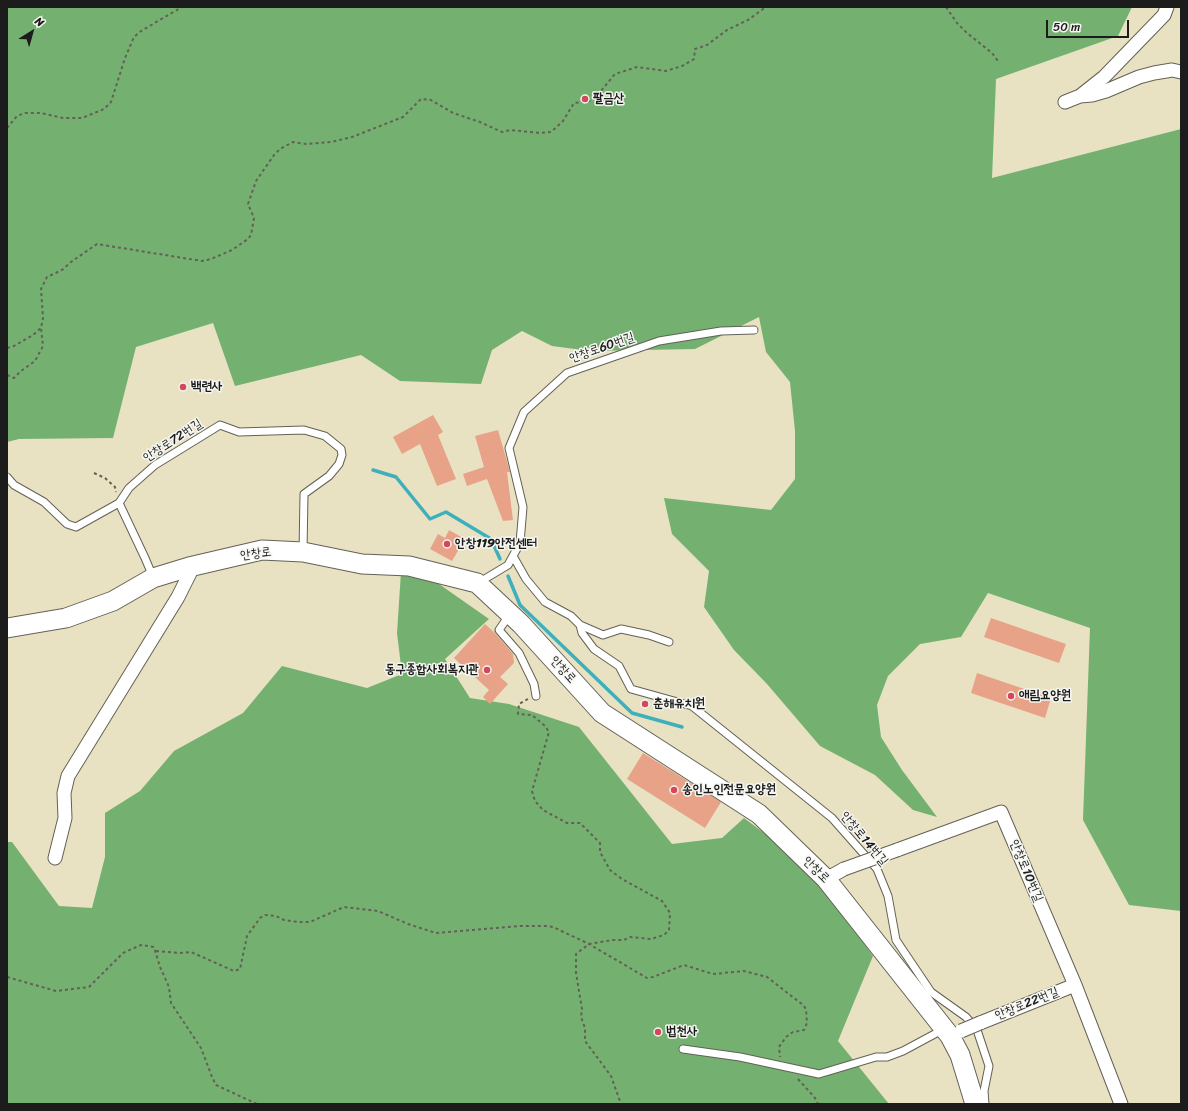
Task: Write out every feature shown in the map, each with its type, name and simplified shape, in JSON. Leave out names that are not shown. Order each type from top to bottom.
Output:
[{"type":"street","points":[[1080,96],[1114,67],[1164,15],[1167,7]]},
{"type":"street","points":[[1065,102],[1080,96],[1099,93],[1139,77],[1154,73],[1172,70],[1181,72]]},
{"type":"street","name":"안창로","points":[[7,628],[66,618],[113,601],[153,578],[194,565],[262,550],[303,552],[362,564],[409,566],[477,583],[521,624],[602,713],[759,814],[826,879],[952,1032],[975,1104]]},
{"type":"street","points":[[55,858],[65,818],[64,793],[68,776],[178,597],[194,565]]},
{"type":"street","name":"안창로10번길","points":[[826,879],[844,870],[1001,812],[1075,985],[1121,1104]]},
{"type":"street","name":"안창로22번길","points":[[952,1032],[980,1023],[1075,985]]},
{"type":"lane","name":"안창로60번길","points":[[477,583],[508,565],[520,543],[523,507],[509,448],[524,412],[567,373],[660,342],[721,331],[754,330]]},
{"type":"lane","name":"안창로72번길","points":[[7,477],[11,485],[44,502],[66,524],[76,527],[118,503],[129,488],[155,465],[220,425],[238,432],[304,430],[326,436],[341,449],[342,455],[339,464],[329,476],[304,494],[303,552]]},
{"type":"lane","points":[[118,503],[153,578]]},
{"type":"lane","points":[[513,556],[526,579],[545,602],[571,616],[580,625],[603,635],[621,629],[649,635],[668,642]]},
{"type":"lane","points":[[510,614],[499,630],[519,653],[534,684],[536,696]]},
{"type":"lane","name":"안창로14번길","points":[[580,625],[582,633],[594,649],[619,666],[631,689],[692,706],[832,818],[877,869],[888,896],[896,940],[931,992],[966,1017],[977,1030],[989,1066],[984,1091],[985,1104]]},
{"type":"lane","points":[[683,1049],[740,1057],[819,1074],[876,1057],[887,1057],[952,1032]]},
{"type":"path","points":[[7,128],[17,116],[25,113],[41,113],[62,118],[82,118],[104,109],[111,102],[125,58],[134,37],[182,7]]},
{"type":"path","points":[[7,375],[14,378],[35,361],[42,346],[41,328],[43,318],[41,289],[47,277],[62,270],[97,244],[202,261],[211,259],[232,250],[248,239],[251,235],[254,218],[248,204],[256,181],[280,149],[293,142],[306,144],[331,142],[352,137],[403,117],[421,99],[431,100],[453,113],[480,122],[502,132],[510,130],[540,133],[551,132],[563,121],[574,104],[596,98],[615,74],[638,67],[666,72],[682,66],[694,59],[695,49],[707,45],[727,30],[748,20],[763,9],[763,7]]},
{"type":"path","points":[[946,7],[957,23],[992,53],[998,61]]},
{"type":"path","points":[[7,348],[14,346],[33,335],[41,328]]},
{"type":"path","points":[[94,473],[115,486],[118,503]]},
{"type":"path","points":[[536,696],[524,700],[519,704],[518,714],[532,715],[546,726],[550,732],[532,791],[535,801],[543,810],[568,823],[580,823],[600,843],[600,852],[610,870],[622,879],[662,901],[670,912],[669,930],[664,935],[651,939],[630,937],[624,940],[613,940],[589,944],[576,954],[575,962],[582,1008],[581,1017],[585,1028],[585,1040],[611,1076],[621,1104]]},
{"type":"path","points":[[156,951],[179,953],[191,952],[234,971],[240,969],[247,936],[260,918],[265,915],[276,916],[284,920],[310,922],[344,907],[378,911],[408,924],[436,933],[521,926],[553,927],[589,944],[647,978],[653,978],[684,965],[712,974],[744,970],[767,977],[806,1009],[807,1023],[804,1030],[793,1032],[786,1036],[779,1047],[779,1055],[784,1066],[803,1084],[818,1104]]},
{"type":"path","points":[[7,977],[56,991],[89,987],[123,953],[141,945],[154,947],[160,967],[169,987],[171,1003],[201,1048],[216,1085],[257,1104]]},
{"type":"green space","points":[[7,7],[1132,7],[1118,36],[996,79],[992,178],[1181,129],[1181,911],[1129,905],[1083,820],[1090,628],[988,593],[961,637],[920,644],[888,676],[877,705],[881,737],[902,770],[937,817],[913,810],[875,775],[820,746],[767,684],[734,650],[704,607],[709,571],[672,534],[664,498],[771,510],[795,479],[795,431],[790,382],[766,352],[759,317],[695,349],[590,351],[552,346],[522,331],[492,350],[481,384],[400,381],[361,355],[235,386],[213,323],[136,347],[113,438],[19,439],[7,442]]},
{"type":"green space","points":[[401,572],[429,577],[489,619],[445,659],[470,698],[509,704],[579,727],[672,844],[722,838],[744,818],[808,866],[873,956],[838,1041],[889,1104],[7,1104],[7,842],[12,842],[59,906],[92,908],[105,857],[105,813],[140,791],[174,751],[243,713],[282,666],[367,688],[402,674],[397,633]]},
{"type":"building","points":[[433,415],[443,432],[438,435],[456,479],[437,486],[420,444],[402,454],[393,437]]},
{"type":"building","points":[[498,430],[510,472],[507,472],[513,520],[503,521],[487,479],[467,486],[463,474],[484,467],[475,436]]},
{"type":"building","name":"안창119안전센터","points":[[449,530],[465,539],[452,561],[430,549],[438,534],[445,538]]},
{"type":"building","points":[[991,618],[1066,644],[1059,663],[984,637]]},
{"type":"building","name":"동구종합사회복지관","points":[[485,624],[496,634],[513,654],[514,663],[500,677],[508,684],[490,704],[483,697],[489,690],[454,658]]},
{"type":"building","name":"애림요양원","points":[[977,673],[1051,698],[1045,718],[971,693]]},
{"type":"building","name":"송인노인전문요양원","points":[[643,753],[721,802],[705,828],[627,779]]},
{"type":"waterway","points":[[373,470],[396,477],[430,519],[446,512],[491,539],[500,559]]},
{"type":"waterway","points":[[508,576],[520,605],[632,713],[682,727]]},
{"type":"place","name":"팔금산","points":[[585,99]]},
{"type":"place","name":"백련사","points":[[183,387]]},
{"type":"place","name":"안창119안전센터","points":[[447,544]]},
{"type":"place","name":"동구종합사회복지관","points":[[487,670]]},
{"type":"place","name":"애림요양원","points":[[1011,696]]},
{"type":"place","name":"춘해유치원","points":[[645,704]]},
{"type":"place","name":"송인노인전문요양원","points":[[674,790]]},
{"type":"place","name":"법천사","points":[[658,1032]]}]
